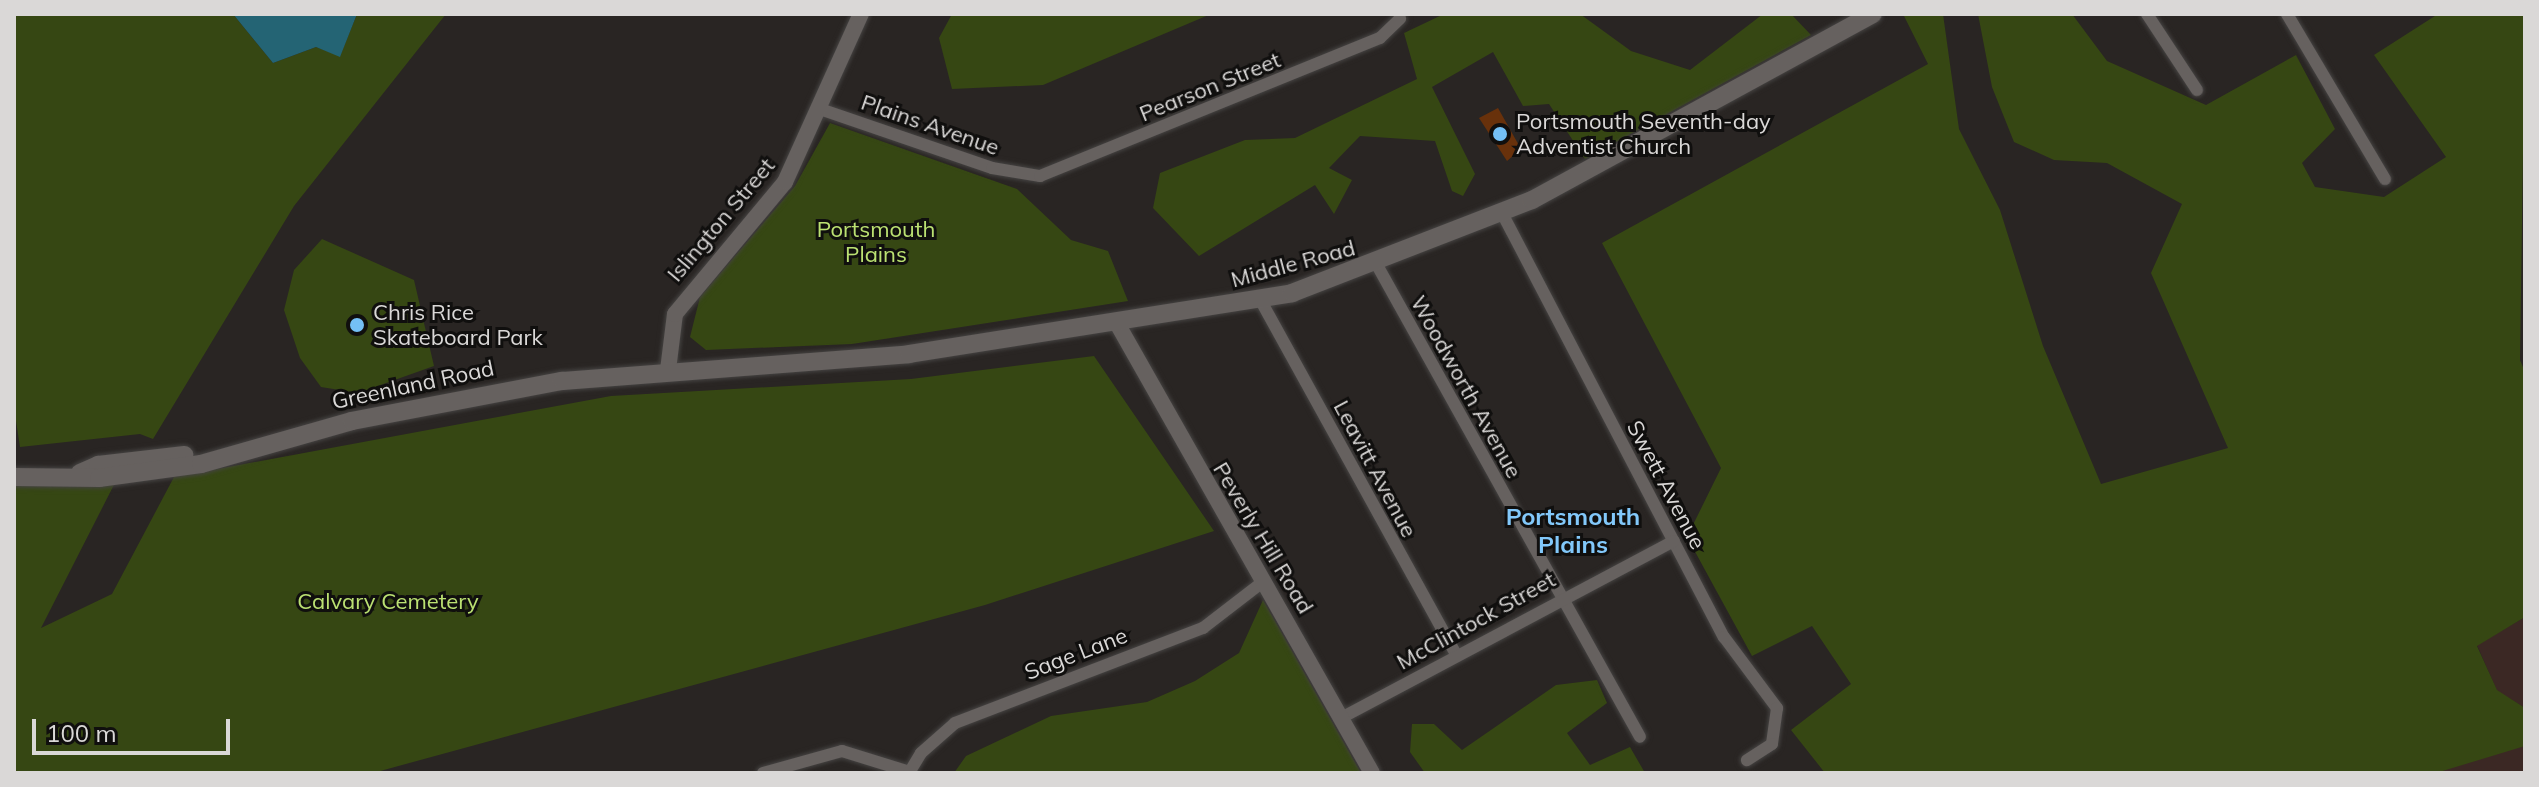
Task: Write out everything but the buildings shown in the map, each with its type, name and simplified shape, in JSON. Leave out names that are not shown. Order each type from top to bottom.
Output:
[{"type":"main road","name":"Middle Road","points":[[668,370],[909,354],[1118,325],[1261,301],[1377,265],[1502,213],[1873,14]]},
{"type":"main road","name":"Greenland Road","points":[[14,477],[163,464],[265,444],[475,395],[668,370]]},
{"type":"street","name":"Islington Street","points":[[668,370],[669,335],[681,304],[785,182],[861,14]]},
{"type":"street","points":[[2147,14],[2197,90]]},
{"type":"street","points":[[2287,14],[2385,179]]},
{"type":"street","name":"Pearson Street","points":[[1027,178],[1380,38],[1400,19]]},
{"type":"street","name":"Plains Avenue","points":[[820,109],[1027,178]]},
{"type":"street","name":"Swett Avenue","points":[[1502,213],[1724,637],[1777,708],[1772,744],[1747,760]]},
{"type":"street","name":"Woodworth Avenue","points":[[1377,265],[1640,737]]},
{"type":"street","name":"Leavitt Avenue","points":[[1261,301],[1456,654]]},
{"type":"street","name":"Peverly Hill Road","points":[[1118,325],[1372,773]]},
{"type":"street","name":"McClintock Street","points":[[1341,718],[1563,596],[1674,541]]},
{"type":"street","name":"Sage Lane","points":[[763,773],[842,751],[909,772],[955,723],[1203,628],[1264,581]]},
{"type":"shaded area","points":[[2525,617],[2525,708],[2497,691],[2477,645]]},
{"type":"shaded area","points":[[2525,746],[2525,773],[2436,773],[2492,753]]},
{"type":"green space","points":[[14,14],[233,14],[273,63],[316,47],[340,56],[357,14],[446,14],[294,206],[153,439],[140,434],[20,447],[14,408]]},
{"type":"green space","points":[[952,14],[1211,14],[1043,85],[952,89],[939,38]]},
{"type":"green space","points":[[1444,14],[1580,14],[1631,51],[1690,70],[1763,14],[1791,14],[1811,35],[1585,159],[1549,104],[1523,106],[1493,52],[1432,87],[1475,174],[1463,196],[1452,191],[1435,141],[1360,136],[1329,168],[1352,180],[1334,214],[1315,185],[1199,256],[1153,208],[1160,173],[1245,140],[1295,138],[1417,79],[1404,33]]},
{"type":"green space","points":[[1903,14],[1943,14],[1959,129],[2000,210],[2043,346],[2101,484],[2228,448],[2151,273],[2182,204],[2107,163],[2054,160],[2014,142],[1992,87],[1978,14],[2072,14],[2107,61],[2206,105],[2296,55],[2335,129],[2302,163],[2315,187],[2384,197],[2446,157],[2374,55],[2438,14],[2525,14],[2520,360],[2525,372],[2525,617],[2477,646],[2497,690],[2525,708],[2525,746],[2436,773],[1825,773],[1791,730],[1851,684],[1812,626],[1752,656],[1687,537],[1721,468],[1602,243],[1928,64]]},
{"type":"green space","name":"Portsmouth Plains","points":[[830,123],[1017,189],[1071,240],[1108,251],[1128,301],[852,344],[706,350],[690,337],[700,297],[795,186]]},
{"type":"green space","name":"Chris Rice Skateboard Park","points":[[322,239],[414,280],[434,366],[358,393],[321,387],[300,358],[284,310],[294,270]]},
{"type":"green space","name":"Calvary Cemetery","points":[[1094,356],[1214,531],[985,605],[373,773],[14,773],[14,477],[120,473],[41,628],[112,594],[174,477],[611,396],[911,379]]},
{"type":"green space","points":[[1263,600],[1361,773],[954,773],[966,756],[1051,716],[1147,702],[1195,681],[1239,653]]},
{"type":"green space","points":[[1597,680],[1607,703],[1567,733],[1590,765],[1630,747],[1645,773],[1425,773],[1410,752],[1412,724],[1434,724],[1462,750],[1556,685]]},
{"type":"water","points":[[233,14],[357,14],[340,57],[316,47],[273,63]]},
{"type":"place","name":"Portsmouth Seventh-day Adventist Church","points":[[1500,134]]},
{"type":"place","name":"Chris Rice Skateboard Park","points":[[357,325]]},
{"type":"district","name":"Portsmouth Plains","points":[[1573,531]]}]
